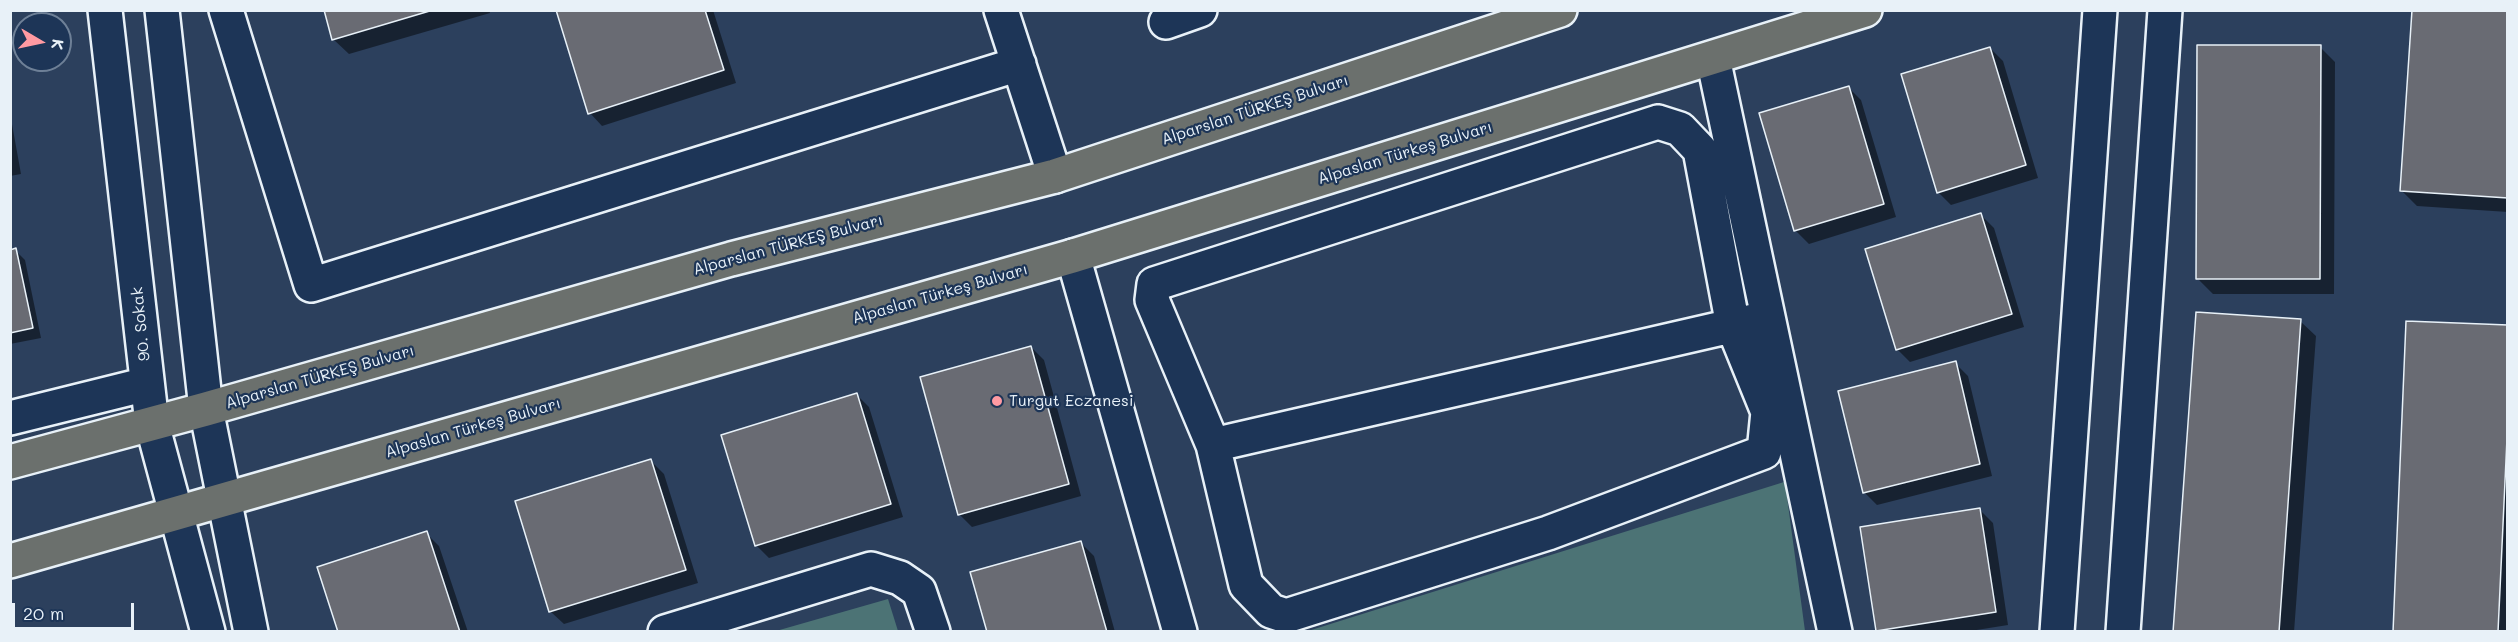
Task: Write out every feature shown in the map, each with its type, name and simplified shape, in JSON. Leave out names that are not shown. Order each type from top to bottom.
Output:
[{"type":"main road","name":"Alparslan TÜRKEŞ Bulvarı","points":[[10,462],[206,409],[731,259],[1055,176],[1560,10]]},
{"type":"main road","name":"Alpaslan Türkeş Bulvarı","points":[[10,561],[1073,256],[1865,10]]},
{"type":"street","name":"90. Sokak","points":[[105,10],[152,424],[208,632]]},
{"type":"street","points":[[162,10],[206,409],[251,632]]},
{"type":"street","points":[[225,10],[311,285],[1019,64]]},
{"type":"street","points":[[1001,10],[1055,176]]},
{"type":"street","points":[[1166,22],[1200,10]]},
{"type":"street","points":[[2057,632],[2100,10]]},
{"type":"street","points":[[2123,632],[2165,10]]},
{"type":"street","points":[[1713,58],[1834,632]]},
{"type":"street","points":[[1658,122],[1680,129],[1700,150],[1733,326],[1768,412],[1764,452],[1548,533],[1286,616],[1271,611],[1246,585],[1213,445],[1152,300],[1154,284],[1658,122]]},
{"type":"street","points":[[1073,256],[1180,632]]},
{"type":"street","points":[[1213,445],[1769,317]]},
{"type":"street","points":[[10,418],[147,384]]},
{"type":"street","points":[[665,632],[871,569],[900,578],[919,591],[933,632]]},
{"type":"green space","points":[[1784,482],[1805,631],[1308,631]]},
{"type":"green space","points":[[888,599],[898,631],[776,631]]},
{"type":"building","points":[[324,10],[433,10],[332,40]]},
{"type":"building","points":[[556,10],[705,10],[724,70],[588,114]]},
{"type":"building","points":[[2412,10],[2508,10],[2508,198],[2400,191]]},
{"type":"building","points":[[2197,45],[2321,45],[2320,279],[2196,279]]},
{"type":"building","points":[[1990,47],[2026,165],[1937,193],[1901,74]]},
{"type":"building","points":[[1849,86],[1884,204],[1794,231],[1759,113]]},
{"type":"building","points":[[1981,213],[2012,314],[1896,350],[1865,249]]},
{"type":"building","points":[[16,248],[33,328],[10,333],[10,250]]},
{"type":"building","points":[[2196,312],[2301,319],[2279,632],[2173,632]]},
{"type":"building","points":[[2406,321],[2508,325],[2508,417],[2498,632],[2393,632]]},
{"type":"building","points":[[1031,346],[1069,484],[958,515],[920,377]]},
{"type":"building","points":[[1956,361],[1980,464],[1863,493],[1838,391]]},
{"type":"building","points":[[857,393],[891,504],[755,546],[721,435]]},
{"type":"building","points":[[651,459],[686,570],[549,612],[515,501]]},
{"type":"building","points":[[1980,508],[1996,612],[1876,631],[1860,527]]},
{"type":"building","points":[[427,531],[460,632],[338,632],[317,567]]},
{"type":"building","points":[[1081,541],[1107,632],[987,632],[970,572]]},
{"type":"place","name":"Turgut Eczanesi","points":[[997,401]]}]
